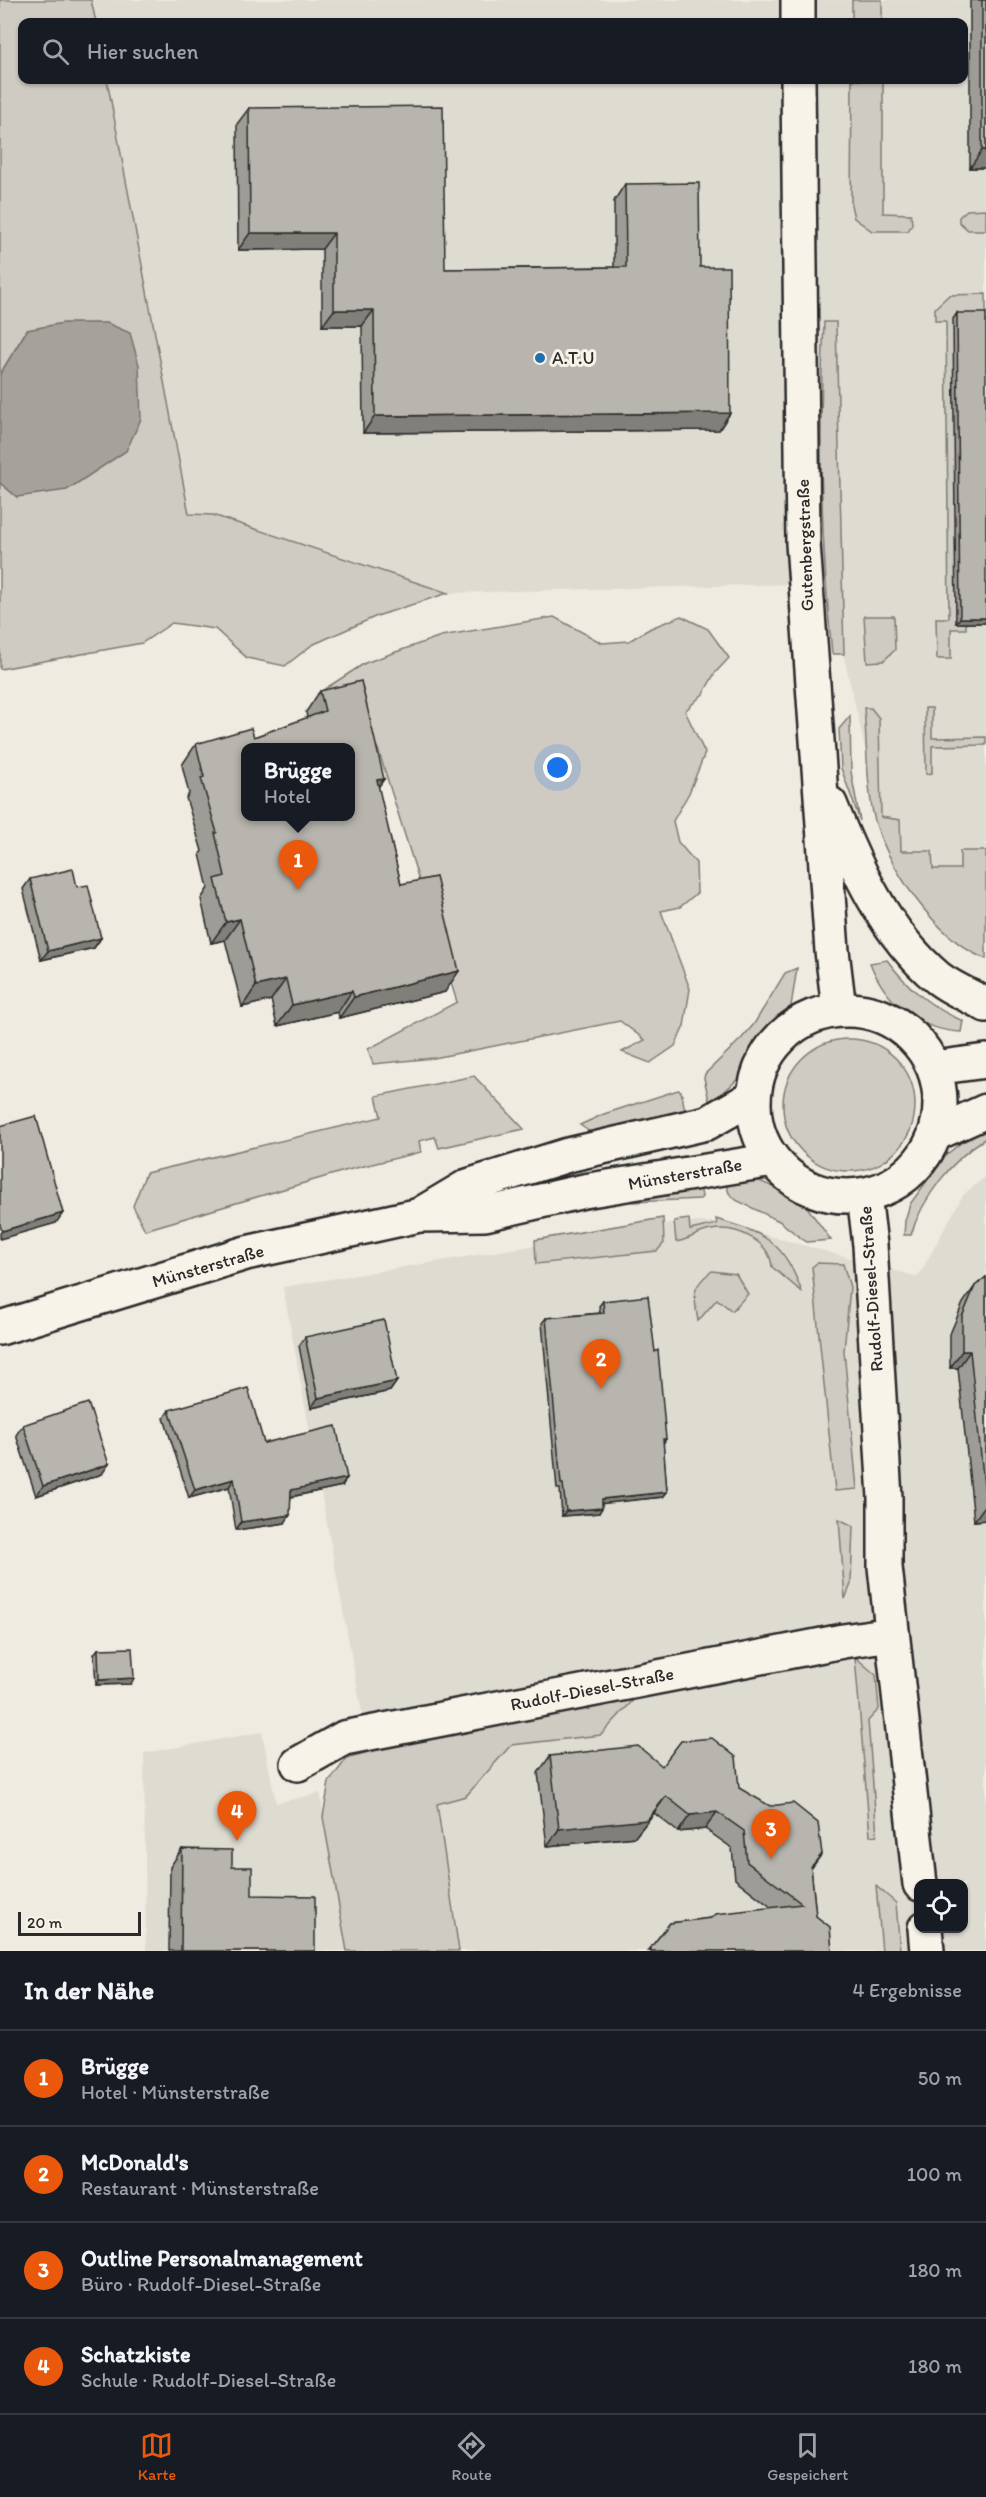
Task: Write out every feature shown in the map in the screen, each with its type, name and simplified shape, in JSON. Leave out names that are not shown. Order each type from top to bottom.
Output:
[{"type":"street","points":[[798,0],[798,18]]},
{"type":"street","name":"Gutenbergstraße","points":[[798,84],[802,543],[832,951],[839,1009]]},
{"type":"street","points":[[819,777],[853,861],[898,936],[939,978],[986,1005]]},
{"type":"street","name":"Münsterstraße","points":[[839,1009],[868,1011],[896,1023],[918,1042],[934,1068],[940,1101],[935,1134],[924,1156],[908,1174],[887,1187],[864,1195],[838,1196],[814,1190],[791,1177],[773,1160],[758,1130],[753,1097],[759,1071],[771,1048],[790,1028],[813,1016],[839,1009]]},
{"type":"street","points":[[934,1068],[986,1061]]},
{"type":"street","name":"Münsterstraße","points":[[420,1215],[468,1186],[568,1155],[707,1124],[753,1097]]},
{"type":"street","points":[[935,1134],[986,1111]]},
{"type":"street","name":"Münsterstraße","points":[[0,1328],[246,1253],[420,1215],[485,1214],[584,1191],[773,1160]]},
{"type":"street","name":"Rudolf-Diesel-Straße","points":[[864,1195],[870,1245],[885,1498],[885,1567],[919,1879]]},
{"type":"street","name":"Rudolf-Diesel-Straße","points":[[298,1764],[344,1738],[843,1641],[892,1634]]},
{"type":"street","points":[[925,1933],[927,1951]]},
{"type":"shaded area","points":[[0,0],[91,0],[95,18],[18,18],[18,84],[108,84],[189,514],[213,515],[448,593],[377,616],[312,645],[285,666],[247,658],[215,629],[172,623],[142,643],[0,669],[0,483],[17,497],[27,330],[0,374]]},
{"type":"shaded area","points":[[91,0],[986,0],[986,877],[915,881],[881,818],[827,583],[448,593],[189,514],[108,84],[968,84],[968,18],[95,18]]},
{"type":"shaded area","points":[[852,0],[882,0],[882,18],[852,18]]},
{"type":"shaded area","points":[[852,84],[883,84],[883,213],[911,214],[912,224],[908,231],[872,231],[854,218],[851,205]]},
{"type":"shaded area","points":[[986,209],[986,230],[968,230],[959,222],[959,217],[967,210]]},
{"type":"shaded area","points":[[986,294],[986,320],[962,321],[966,629],[951,629],[951,659],[937,659],[936,618],[949,618],[946,321],[935,321],[935,308],[949,295]]},
{"type":"shaded area","points":[[824,322],[836,322],[844,654],[832,654],[825,571],[821,446]]},
{"type":"shaded area","points":[[63,323],[107,323],[130,333],[139,365],[141,419],[126,451],[67,490],[17,497],[0,483],[0,374],[27,330]]},
{"type":"shaded area","points":[[681,616],[708,629],[729,658],[715,673],[703,694],[685,711],[705,753],[689,793],[673,821],[678,842],[696,863],[697,893],[680,907],[661,911],[690,989],[684,1026],[675,1046],[650,1063],[622,1052],[645,1040],[620,1021],[434,1058],[373,1064],[368,1049],[457,1002],[378,749],[345,692],[317,694],[365,663],[441,636],[554,617],[602,643],[629,641],[651,628]]},
{"type":"shaded area","points":[[864,616],[894,616],[895,650],[883,661],[867,662]]},
{"type":"shaded area","points":[[864,708],[871,708],[879,718],[881,817],[900,820],[901,851],[932,851],[933,869],[960,869],[960,851],[986,851],[986,959],[968,950],[949,936],[932,918],[915,898],[888,854],[879,833],[871,801]]},
{"type":"shaded area","points":[[925,708],[932,708],[932,738],[986,737],[986,745],[932,746],[932,773],[926,774]]},
{"type":"shaded area","points":[[850,716],[851,772],[860,821],[841,768],[839,729]]},
{"type":"shaded area","points":[[887,960],[921,996],[940,1010],[963,1021],[961,1032],[931,1026],[905,1012],[894,1002],[870,963]]},
{"type":"shaded area","points":[[797,968],[791,1006],[757,1044],[742,1075],[710,1105],[705,1074],[754,1024],[785,973]]},
{"type":"shaded area","points":[[849,1039],[874,1044],[886,1050],[904,1068],[910,1080],[915,1105],[910,1130],[904,1142],[886,1160],[874,1166],[849,1171],[824,1166],[812,1160],[794,1142],[788,1130],[783,1105],[788,1080],[794,1068],[812,1050],[824,1044]]},
{"type":"shaded area","points":[[474,1076],[524,1129],[439,1148],[435,1137],[419,1141],[421,1152],[348,1170],[145,1230],[133,1206],[146,1173],[381,1117],[376,1096]]},
{"type":"shaded area","points":[[678,1090],[681,1091],[686,1115],[597,1137],[580,1125],[604,1114]]},
{"type":"shaded area","points":[[986,1127],[986,1138],[962,1156],[940,1180],[923,1207],[911,1235],[904,1235],[910,1204],[946,1155],[973,1133]]},
{"type":"shaded area","points":[[986,1176],[986,1951],[389,1951],[375,1783],[283,1287],[676,1222],[720,1222],[918,1277],[963,1195]]},
{"type":"shaded area","points":[[757,1180],[776,1188],[807,1207],[831,1240],[806,1242],[779,1221],[736,1200],[729,1193],[725,1181]]},
{"type":"shaded area","points":[[700,1185],[702,1197],[700,1199],[633,1202],[633,1200]]},
{"type":"shaded area","points":[[663,1218],[664,1243],[657,1251],[536,1264],[535,1240]]},
{"type":"shaded area","points":[[689,1219],[690,1230],[717,1224],[716,1219],[761,1235],[780,1250],[788,1261],[802,1292],[772,1267],[770,1258],[758,1243],[741,1233],[721,1229],[711,1230],[676,1242],[674,1221]]},
{"type":"shaded area","points":[[817,1263],[843,1264],[850,1287],[844,1351],[857,1489],[835,1491],[812,1267]]},
{"type":"shaded area","points":[[712,1271],[736,1274],[748,1294],[732,1311],[717,1299],[698,1321],[695,1292],[700,1282]]},
{"type":"shaded area","points":[[839,1519],[853,1526],[851,1584],[845,1599]]},
{"type":"shaded area","points":[[855,1657],[876,1675],[879,1709],[868,1721],[877,1835],[870,1836]]},
{"type":"shaded area","points":[[637,1696],[601,1735],[511,1745],[466,1796],[437,1804],[459,1951],[347,1951],[323,1817],[329,1782],[347,1758],[404,1742]]},
{"type":"shaded area","points":[[262,1732],[276,1803],[320,1793],[347,1951],[146,1951],[144,1753]]},
{"type":"shaded area","points":[[876,1886],[896,1903],[900,1951],[882,1951]]},
{"type":"building","points":[[982,0],[986,0],[986,150],[982,150]]},
{"type":"building","points":[[443,106],[445,269],[626,267],[625,184],[699,183],[700,267],[729,267],[730,413],[375,416],[374,310],[334,310],[334,233],[250,233],[249,108]]},
{"type":"building","points":[[957,313],[986,313],[986,618],[960,618]]},
{"type":"building","points":[[361,681],[384,779],[377,780],[401,884],[436,877],[459,971],[354,997],[352,991],[292,1005],[286,979],[256,986],[240,919],[226,922],[215,879],[225,876],[215,833],[217,833],[201,778],[204,777],[196,744],[251,728],[254,737],[325,711],[320,691]]},
{"type":"building","points":[[73,869],[77,887],[88,885],[101,938],[48,951],[30,879]]},
{"type":"building","points":[[36,1116],[63,1213],[2,1231],[0,1225],[0,1126]]},
{"type":"building","points":[[986,1277],[986,1504],[970,1351],[962,1351],[962,1317],[975,1286]]},
{"type":"building","points":[[648,1296],[655,1352],[658,1350],[666,1439],[663,1439],[667,1492],[602,1499],[602,1508],[566,1511],[563,1484],[561,1484],[546,1318],[604,1313],[603,1301]]},
{"type":"building","points":[[384,1320],[397,1381],[318,1398],[305,1337]]},
{"type":"building","points":[[248,1388],[264,1443],[336,1426],[347,1478],[291,1490],[290,1515],[241,1522],[234,1479],[195,1490],[169,1410]]},
{"type":"building","points":[[88,1403],[109,1464],[43,1486],[23,1425]]},
{"type":"building","points":[[132,1648],[134,1678],[99,1680],[98,1649]]},
{"type":"building","points":[[712,1738],[736,1757],[739,1788],[770,1806],[793,1803],[818,1823],[822,1854],[811,1867],[816,1916],[830,1927],[832,1951],[651,1951],[651,1947],[670,1923],[711,1918],[715,1914],[802,1904],[747,1862],[744,1831],[717,1812],[690,1815],[666,1796],[647,1820],[559,1829],[550,1756],[638,1746],[662,1766],[681,1741]]},
{"type":"building","points":[[182,1849],[232,1850],[232,1867],[252,1867],[252,1895],[315,1896],[315,1951],[181,1951]]},
{"type":"place","name":"A.T.U","points":[[540,358]]},
{"type":"place","name":"Brügge","points":[[298,890]]},
{"type":"place","name":"McDonald's","points":[[601,1389]]},
{"type":"place","name":"Schatzkiste","points":[[237,1841]]},
{"type":"place","name":"Outline Personalmanagement","points":[[771,1859]]}]
